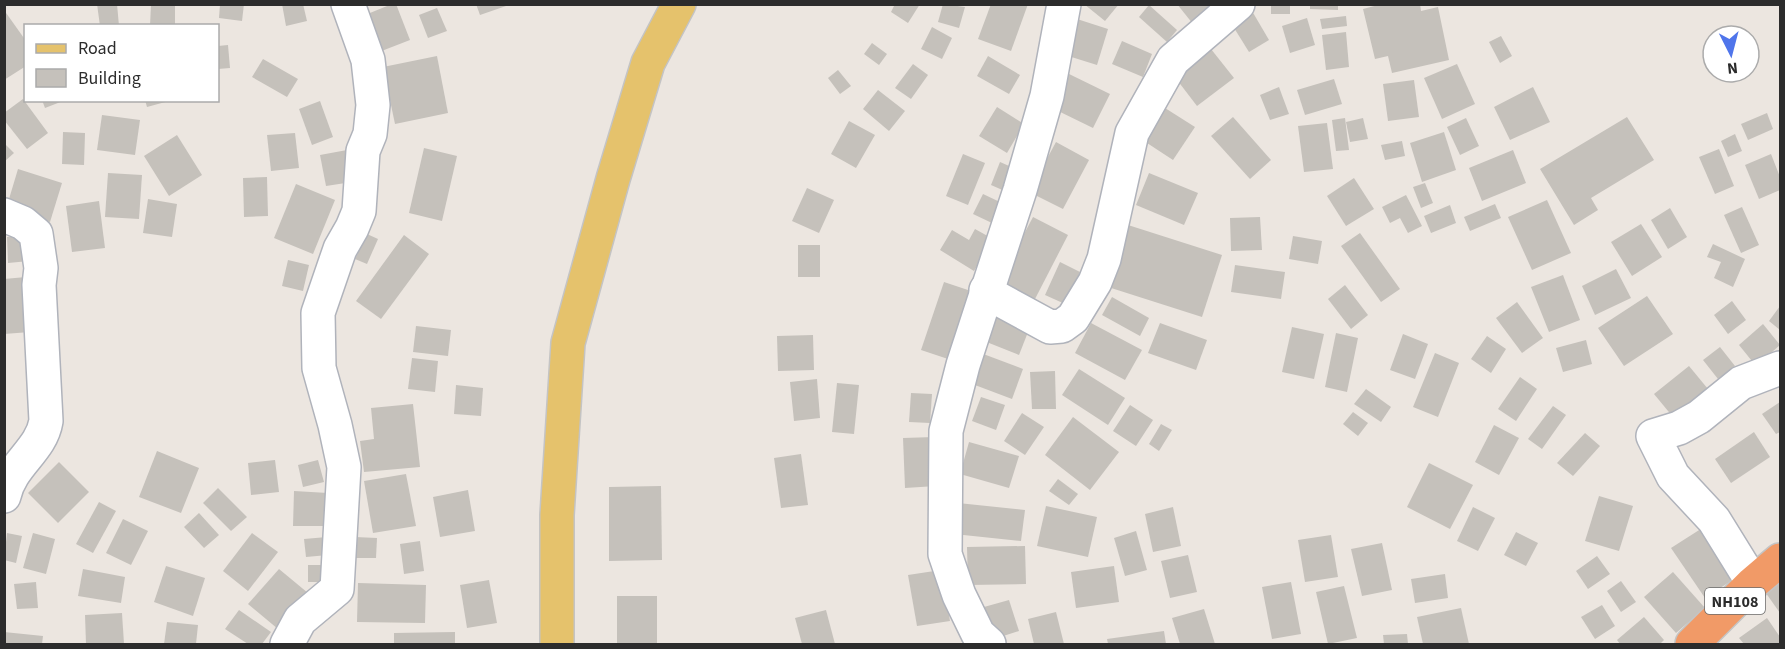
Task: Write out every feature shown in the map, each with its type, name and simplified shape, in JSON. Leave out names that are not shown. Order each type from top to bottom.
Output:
[{"type":"highway","name":"NH108","points":[[1692,645],[1753,583],[1780,560]]},
{"type":"main road","points":[[557,645],[557,515],[568,344],[613,178],[648,63],[679,4]]},
{"type":"street","points":[[287,645],[300,620],[337,589],[344,467],[319,368],[318,313],[340,249],[359,211],[363,151],[370,134],[373,105],[368,60],[348,4]]},
{"type":"street","points":[[989,645],[978,634],[958,595],[945,554],[946,431],[963,364],[1020,190],[1047,96],[1064,4]]},
{"type":"street","points":[[986,290],[1050,327],[1062,326],[1072,318],[1095,282],[1104,260],[1132,133],[1173,60],[1238,4]]},
{"type":"street","points":[[4,215],[23,223],[36,234],[41,268],[39,285],[46,421],[45,431],[39,442],[16,470],[4,496]]},
{"type":"street","points":[[1753,583],[1714,519],[1673,476],[1653,436],[1678,428],[1699,417],[1741,383],[1780,368]]},
{"type":"building","points":[[97,4],[117,4],[119,24],[100,24]]},
{"type":"building","points":[[151,4],[175,4],[175,24],[150,24]]},
{"type":"building","points":[[220,4],[244,4],[242,21],[219,18]]},
{"type":"building","points":[[282,4],[303,4],[307,21],[286,26]]},
{"type":"building","points":[[396,4],[410,40],[379,52],[365,15]]},
{"type":"building","points":[[476,4],[505,4],[506,6],[480,15]]},
{"type":"building","points":[[895,4],[920,4],[908,23],[891,12]]},
{"type":"building","points":[[943,4],[965,7],[959,28],[938,22]]},
{"type":"building","points":[[991,4],[1028,4],[1011,51],[978,39]]},
{"type":"building","points":[[1084,4],[1119,4],[1105,21]]},
{"type":"building","points":[[1177,4],[1210,4],[1213,8],[1193,24]]},
{"type":"building","points":[[1271,4],[1290,4],[1290,14],[1271,14]]},
{"type":"building","points":[[1310,4],[1338,4],[1338,10],[1310,9]]},
{"type":"building","points":[[1382,4],[1420,4],[1421,11],[1438,7],[1449,60],[1392,73],[1388,56],[1375,59],[1363,9]]},
{"type":"building","points":[[1149,5],[1177,30],[1167,42],[1139,17]]},
{"type":"building","points":[[437,8],[447,31],[428,38],[419,15]]},
{"type":"building","points":[[4,10],[24,38],[24,67],[4,80]]},
{"type":"building","points":[[1252,11],[1269,40],[1249,52],[1231,23]]},
{"type":"building","points":[[1346,16],[1347,26],[1322,29],[1320,19]]},
{"type":"building","points":[[1307,18],[1315,45],[1290,53],[1282,26]]},
{"type":"building","points":[[1077,19],[1108,29],[1097,65],[1065,55]]},
{"type":"building","points":[[932,27],[952,38],[942,59],[921,49]]},
{"type":"building","points":[[1346,32],[1349,67],[1326,70],[1322,35]]},
{"type":"building","points":[[1501,36],[1512,56],[1500,63],[1489,42]]},
{"type":"building","points":[[1122,41],[1152,54],[1143,77],[1112,64]]},
{"type":"building","points":[[872,43],[887,54],[879,65],[864,54]]},
{"type":"building","points":[[1207,44],[1234,78],[1197,106],[1171,72]]},
{"type":"building","points":[[228,45],[230,68],[219,69],[219,46]]},
{"type":"building","points":[[437,56],[448,113],[395,124],[383,67]]},
{"type":"building","points":[[988,56],[1020,75],[1009,94],[977,76]]},
{"type":"building","points":[[263,59],[298,79],[287,97],[252,77]]},
{"type":"building","points":[[913,64],[928,75],[911,99],[895,88]]},
{"type":"building","points":[[1457,64],[1475,104],[1442,119],[1424,78]]},
{"type":"building","points":[[838,70],[851,86],[840,94],[828,78]]},
{"type":"building","points":[[1067,73],[1110,94],[1093,128],[1050,107]]},
{"type":"building","points":[[1334,79],[1342,104],[1305,115],[1297,90]]},
{"type":"building","points":[[1414,80],[1419,117],[1388,121],[1383,84]]},
{"type":"building","points":[[1279,87],[1289,114],[1270,120],[1260,95]]},
{"type":"building","points":[[1533,87],[1550,122],[1510,140],[1494,107]]},
{"type":"building","points":[[878,90],[905,111],[889,131],[863,109]]},
{"type":"building","points":[[23,99],[48,133],[27,149],[4,120],[4,113]]},
{"type":"building","points":[[320,101],[333,137],[312,145],[299,109]]},
{"type":"building","points":[[43,102],[60,102],[45,108]]},
{"type":"building","points":[[146,102],[165,102],[147,107]]},
{"type":"building","points":[[997,107],[1024,124],[1007,153],[979,136]]},
{"type":"building","points":[[1165,108],[1195,127],[1173,160],[1144,141]]},
{"type":"building","points":[[1767,113],[1773,129],[1748,140],[1741,124]]},
{"type":"building","points":[[102,115],[140,120],[135,155],[97,150]]},
{"type":"building","points":[[1233,117],[1271,160],[1250,179],[1211,136]]},
{"type":"building","points":[[1627,117],[1654,160],[1591,198],[1598,210],[1574,225],[1540,169]]},
{"type":"building","points":[[1345,118],[1349,150],[1336,151],[1332,120]]},
{"type":"building","points":[[1363,118],[1368,139],[1350,142],[1346,122]]},
{"type":"building","points":[[1466,118],[1479,146],[1460,155],[1447,127]]},
{"type":"building","points":[[849,121],[875,135],[856,168],[831,154]]},
{"type":"building","points":[[1327,123],[1333,169],[1304,172],[1298,126]]},
{"type":"building","points":[[63,132],[85,133],[84,165],[62,164]]},
{"type":"building","points":[[1444,132],[1456,170],[1422,182],[1410,143]]},
{"type":"building","points":[[295,133],[299,168],[271,171],[267,135]]},
{"type":"building","points":[[1735,134],[1742,151],[1728,157],[1721,141]]},
{"type":"building","points":[[177,135],[202,175],[169,196],[144,156]]},
{"type":"building","points":[[1402,141],[1405,156],[1385,160],[1381,145]]},
{"type":"building","points":[[1056,142],[1089,160],[1063,209],[1029,192]]},
{"type":"building","points":[[4,143],[14,153],[4,162]]},
{"type":"building","points":[[424,148],[457,156],[442,221],[409,213]]},
{"type":"building","points":[[1719,149],[1734,186],[1715,194],[1699,157]]},
{"type":"building","points":[[347,150],[352,182],[326,186],[320,155]]},
{"type":"building","points":[[1513,150],[1526,183],[1482,201],[1469,168]]},
{"type":"building","points":[[963,154],[985,163],[968,205],[946,196]]},
{"type":"building","points":[[1771,154],[1780,177],[1780,190],[1759,199],[1745,165]]},
{"type":"building","points":[[1000,162],[1016,169],[1007,192],[991,185]]},
{"type":"building","points":[[18,169],[62,183],[50,222],[6,209]]},
{"type":"building","points":[[108,173],[142,175],[139,219],[105,217]]},
{"type":"building","points":[[1149,173],[1198,193],[1184,225],[1136,205]]},
{"type":"building","points":[[267,177],[268,216],[244,217],[243,178]]},
{"type":"building","points":[[1354,178],[1374,209],[1346,226],[1327,196]]},
{"type":"building","points":[[1425,183],[1433,203],[1421,208],[1413,187]]},
{"type":"building","points":[[296,184],[335,200],[313,254],[274,238]]},
{"type":"building","points":[[807,188],[834,200],[819,233],[792,221]]},
{"type":"building","points":[[983,194],[1002,203],[992,223],[973,214]]},
{"type":"building","points":[[1406,195],[1422,226],[1408,233],[1400,218],[1390,223],[1382,207]]},
{"type":"building","points":[[148,199],[177,204],[172,237],[143,233]]},
{"type":"building","points":[[1547,200],[1571,253],[1532,270],[1508,217]]},
{"type":"building","points":[[99,201],[105,248],[72,252],[66,206]]},
{"type":"building","points":[[1495,204],[1501,218],[1470,231],[1464,217]]},
{"type":"building","points":[[1450,205],[1456,223],[1431,233],[1424,216]]},
{"type":"building","points":[[1742,207],[1759,245],[1741,253],[1724,215]]},
{"type":"building","points":[[1670,208],[1687,237],[1668,249],[1651,220]]},
{"type":"building","points":[[1033,217],[1068,235],[1035,299],[999,281]]},
{"type":"building","points":[[1260,217],[1262,250],[1231,251],[1230,218]]},
{"type":"building","points":[[1641,224],[1662,257],[1632,276],[1611,242]]},
{"type":"building","points":[[1128,225],[1222,255],[1202,317],[1108,287]]},
{"type":"building","points":[[975,229],[993,239],[974,271],[940,250],[952,230],[969,240]]},
{"type":"building","points":[[1360,233],[1400,289],[1381,302],[1341,246]]},
{"type":"building","points":[[367,234],[378,239],[367,264],[355,259]]},
{"type":"building","points":[[404,235],[429,254],[381,319],[356,301]]},
{"type":"building","points":[[28,236],[29,261],[8,263],[7,237]]},
{"type":"building","points":[[1293,236],[1322,241],[1318,264],[1289,259]]},
{"type":"building","points":[[1713,244],[1745,259],[1733,287],[1714,278],[1721,262],[1707,257]]},
{"type":"building","points":[[798,245],[820,245],[820,277],[798,277]]},
{"type":"building","points":[[288,260],[309,265],[303,291],[282,286]]},
{"type":"building","points":[[1060,262],[1080,272],[1065,304],[1045,295]]},
{"type":"building","points":[[1235,265],[1285,272],[1281,299],[1231,292]]},
{"type":"building","points":[[1616,269],[1631,298],[1595,315],[1582,286]]},
{"type":"building","points":[[1563,275],[1580,320],[1549,332],[1531,287]]},
{"type":"building","points":[[26,277],[30,332],[4,334],[4,279]]},
{"type":"building","points":[[944,282],[974,292],[951,360],[921,350]]},
{"type":"building","points":[[1345,285],[1368,315],[1351,329],[1328,299]]},
{"type":"building","points":[[1647,296],[1673,334],[1624,366],[1598,328]]},
{"type":"building","points":[[1112,297],[1149,318],[1140,336],[1102,315]]},
{"type":"building","points":[[1732,301],[1746,320],[1728,334],[1714,315]]},
{"type":"building","points":[[1517,302],[1543,338],[1522,353],[1496,318]]},
{"type":"building","points":[[1780,306],[1780,330],[1769,321]]},
{"type":"building","points":[[991,311],[1030,327],[1019,355],[979,339]]},
{"type":"building","points":[[1091,323],[1142,350],[1125,380],[1075,353]]},
{"type":"building","points":[[1160,323],[1207,340],[1196,370],[1148,353]]},
{"type":"building","points":[[1763,324],[1780,345],[1756,366],[1739,345]]},
{"type":"building","points":[[416,326],[451,330],[448,356],[413,352]]},
{"type":"building","points":[[1292,327],[1324,334],[1314,379],[1282,372]]},
{"type":"building","points":[[1336,333],[1358,338],[1347,392],[1325,387]]},
{"type":"building","points":[[1403,334],[1428,344],[1415,379],[1390,370]]},
{"type":"building","points":[[813,335],[814,370],[778,371],[777,336]]},
{"type":"building","points":[[1487,336],[1506,349],[1491,373],[1471,359]]},
{"type":"building","points":[[1586,340],[1592,364],[1563,372],[1556,348]]},
{"type":"building","points":[[1720,347],[1735,366],[1718,379],[1703,360]]},
{"type":"building","points":[[978,352],[1023,369],[1012,399],[967,382]]},
{"type":"building","points":[[1435,353],[1459,363],[1438,417],[1413,407]]},
{"type":"building","points":[[412,358],[438,361],[435,392],[408,389]]},
{"type":"building","points":[[1689,366],[1708,389],[1673,417],[1654,394]]},
{"type":"building","points":[[1079,369],[1125,398],[1108,425],[1062,395]]},
{"type":"building","points":[[1055,371],[1056,409],[1032,409],[1030,372]]},
{"type":"building","points":[[1520,377],[1537,389],[1516,421],[1498,409]]},
{"type":"building","points":[[817,379],[820,418],[794,421],[790,382]]},
{"type":"building","points":[[837,383],[859,385],[854,434],[832,432]]},
{"type":"building","points":[[456,385],[483,388],[481,416],[454,414]]},
{"type":"building","points":[[1366,389],[1391,407],[1381,422],[1354,404]]},
{"type":"building","points":[[911,393],[932,394],[930,423],[909,422]]},
{"type":"building","points":[[981,397],[1005,405],[996,430],[972,421]]},
{"type":"building","points":[[1780,402],[1780,432],[1776,434],[1762,414]]},
{"type":"building","points":[[413,404],[420,467],[364,472],[360,441],[374,439],[371,408]]},
{"type":"building","points":[[1130,405],[1153,420],[1136,446],[1113,431]]},
{"type":"building","points":[[1553,406],[1566,415],[1542,449],[1528,439]]},
{"type":"building","points":[[1353,412],[1368,423],[1358,436],[1343,424]]},
{"type":"building","points":[[1022,413],[1044,427],[1025,455],[1004,441]]},
{"type":"building","points":[[1073,417],[1119,452],[1090,490],[1045,455]]},
{"type":"building","points":[[1161,424],[1172,430],[1159,451],[1149,444]]},
{"type":"building","points":[[1494,425],[1519,438],[1499,475],[1475,462]]},
{"type":"building","points":[[1754,432],[1770,457],[1731,483],[1715,459]]},
{"type":"building","points":[[1585,433],[1600,446],[1573,476],[1557,463]]},
{"type":"building","points":[[934,437],[936,486],[905,488],[903,438]]},
{"type":"building","points":[[969,442],[1019,456],[1009,488],[960,474]]},
{"type":"building","points":[[157,451],[199,468],[181,513],[139,497]]},
{"type":"building","points":[[801,454],[808,505],[781,508],[774,458]]},
{"type":"building","points":[[275,460],[279,492],[251,495],[248,463]]},
{"type":"building","points":[[318,460],[324,482],[303,487],[298,465]]},
{"type":"building","points":[[59,462],[89,492],[58,523],[28,493]]},
{"type":"building","points":[[1429,463],[1473,485],[1450,529],[1407,507]]},
{"type":"building","points":[[406,474],[416,526],[373,533],[364,481]]},
{"type":"building","points":[[1058,479],[1078,494],[1069,505],[1049,491]]},
{"type":"building","points":[[661,486],[662,560],[609,561],[609,487]]},
{"type":"building","points":[[218,488],[247,517],[231,531],[203,503]]},
{"type":"building","points":[[468,490],[475,531],[440,537],[433,497]]},
{"type":"building","points":[[294,491],[328,493],[327,526],[293,526]]},
{"type":"building","points":[[1599,496],[1633,506],[1619,551],[1585,541]]},
{"type":"building","points":[[99,502],[116,511],[93,553],[76,544]]},
{"type":"building","points":[[958,503],[1025,510],[1021,541],[954,534]]},
{"type":"building","points":[[1046,506],[1097,517],[1088,557],[1037,546]]},
{"type":"building","points":[[1173,507],[1181,546],[1153,552],[1145,514]]},
{"type":"building","points":[[1473,507],[1495,518],[1478,551],[1457,541]]},
{"type":"building","points":[[199,513],[219,535],[204,548],[184,527]]},
{"type":"building","points":[[123,519],[148,531],[131,565],[106,553]]},
{"type":"building","points":[[1707,525],[1740,575],[1705,598],[1671,548]]},
{"type":"building","points":[[1136,531],[1147,570],[1125,576],[1114,538]]},
{"type":"building","points":[[1516,532],[1538,543],[1526,566],[1504,555]]},
{"type":"building","points":[[7,533],[22,536],[16,563],[4,560]]},
{"type":"building","points":[[33,533],[55,539],[46,574],[23,568]]},
{"type":"building","points":[[252,533],[278,552],[248,591],[223,571]]},
{"type":"building","points":[[1331,535],[1338,577],[1305,582],[1298,540]]},
{"type":"building","points":[[327,537],[328,555],[306,557],[304,539]]},
{"type":"building","points":[[355,537],[377,538],[376,558],[355,558]]},
{"type":"building","points":[[420,541],[424,571],[404,574],[400,544]]},
{"type":"building","points":[[1382,543],[1392,590],[1362,596],[1351,549]]},
{"type":"building","points":[[1025,546],[1026,584],[968,585],[967,547]]},
{"type":"building","points":[[1188,555],[1197,592],[1170,598],[1161,561]]},
{"type":"building","points":[[1597,556],[1610,574],[1588,589],[1576,571]]},
{"type":"building","points":[[308,565],[323,565],[323,582],[308,582]]},
{"type":"building","points":[[166,566],[205,578],[193,616],[154,602]]},
{"type":"building","points":[[1114,566],[1119,602],[1076,608],[1071,572]]},
{"type":"building","points":[[83,569],[125,577],[121,603],[78,596]]},
{"type":"building","points":[[279,569],[308,593],[278,629],[248,604]]},
{"type":"building","points":[[941,570],[950,621],[917,626],[908,575]]},
{"type":"building","points":[[1673,572],[1705,608],[1676,633],[1644,597]]},
{"type":"building","points":[[1445,574],[1448,598],[1415,603],[1411,579]]},
{"type":"building","points":[[1780,575],[1780,613],[1763,589]]},
{"type":"building","points":[[489,580],[497,623],[467,628],[460,585]]},
{"type":"building","points":[[1621,581],[1636,602],[1621,612],[1607,591]]},
{"type":"building","points":[[36,582],[38,608],[17,609],[14,584]]},
{"type":"building","points":[[1291,582],[1301,634],[1272,639],[1262,587]]},
{"type":"building","points":[[358,583],[426,585],[425,623],[357,622]]},
{"type":"building","points":[[1344,586],[1357,638],[1328,644],[1316,592]]},
{"type":"building","points":[[617,596],[657,596],[657,644],[617,644]]},
{"type":"building","points":[[1009,600],[1019,631],[994,639],[984,607]]},
{"type":"building","points":[[1602,605],[1615,626],[1595,639],[1581,617]]},
{"type":"building","points":[[1461,608],[1469,644],[1423,644],[1417,617]]},
{"type":"building","points":[[1204,609],[1215,644],[1180,644],[1172,618]]},
{"type":"building","points":[[239,610],[271,632],[262,644],[248,644],[225,629]]},
{"type":"building","points":[[826,610],[835,644],[802,644],[795,618]]},
{"type":"building","points":[[1056,612],[1064,644],[1034,644],[1028,619]]},
{"type":"building","points":[[122,613],[124,644],[86,644],[85,615]]},
{"type":"building","points":[[1644,617],[1664,640],[1660,644],[1620,644],[1617,640]]},
{"type":"building","points":[[1767,618],[1780,637],[1780,644],[1744,644],[1739,638]]},
{"type":"building","points":[[167,622],[198,625],[196,644],[164,644]]},
{"type":"building","points":[[1164,631],[1166,644],[1108,644],[1107,639]]},
{"type":"building","points":[[4,632],[43,636],[42,644],[4,644]]},
{"type":"building","points":[[455,632],[455,644],[394,644],[394,633]]},
{"type":"building","points":[[1407,634],[1408,644],[1384,644],[1383,635]]}]
